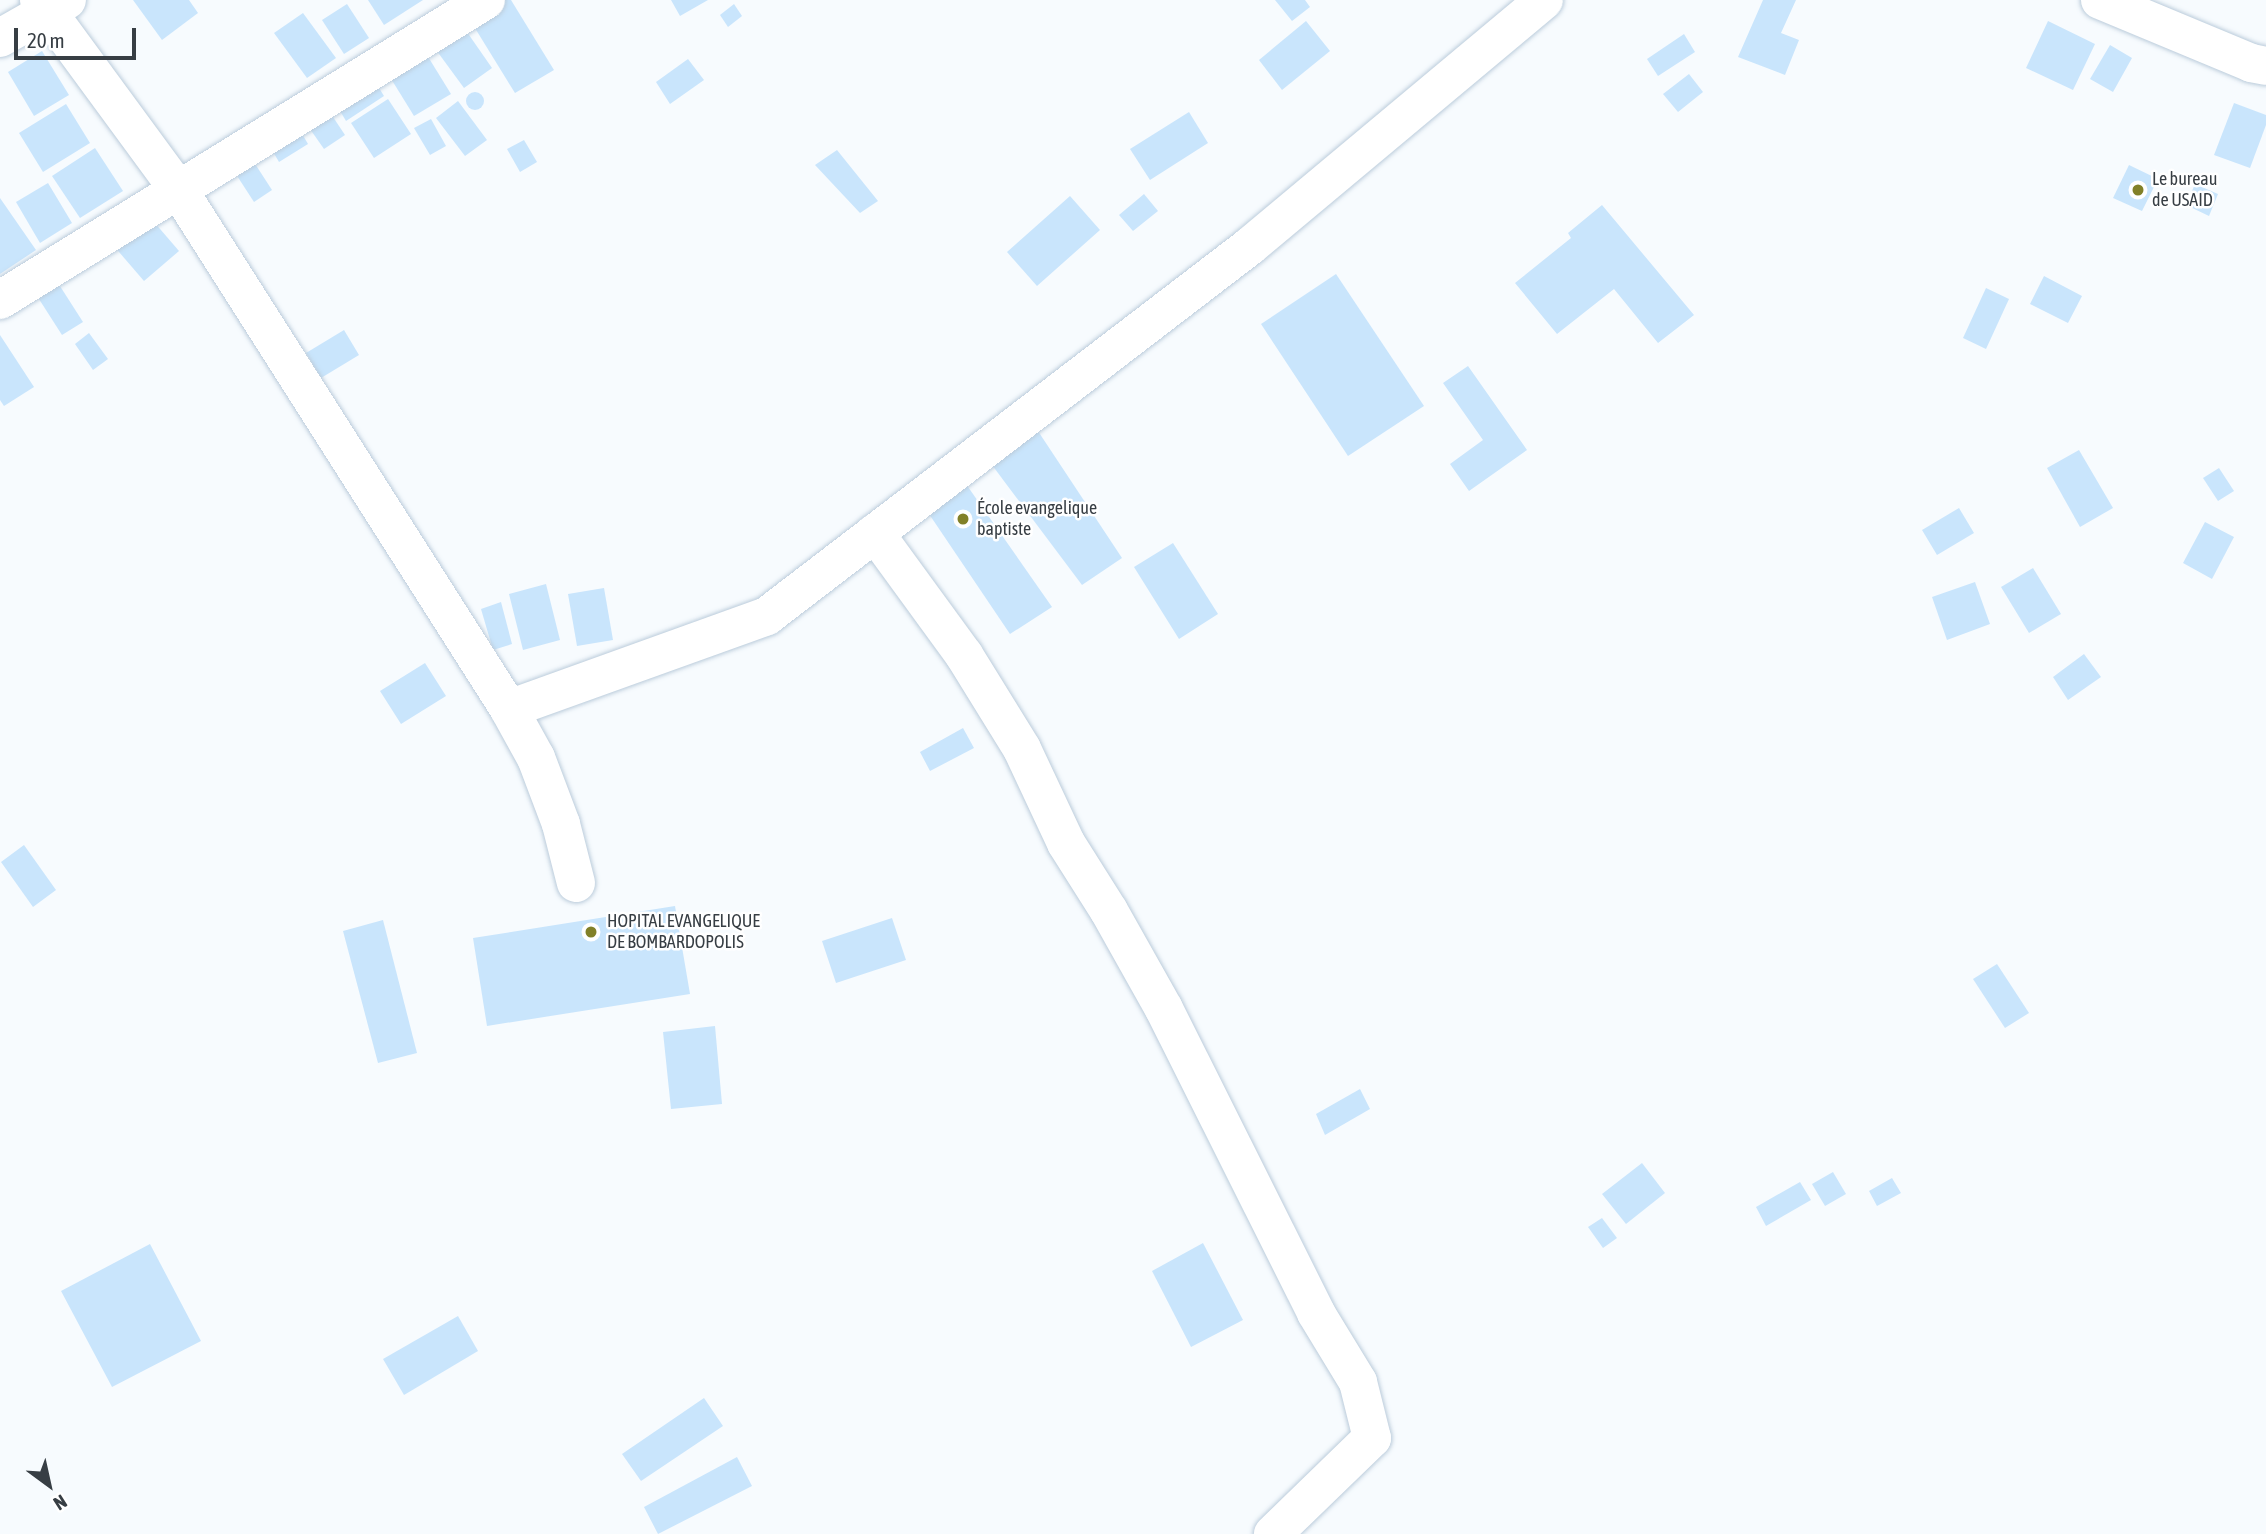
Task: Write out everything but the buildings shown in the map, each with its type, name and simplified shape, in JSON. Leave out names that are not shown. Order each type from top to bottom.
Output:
[{"type":"street","points":[[0,300],[486,0]]},
{"type":"street","points":[[509,709],[767,616],[1250,246],[1544,0]]},
{"type":"street","points":[[2100,0],[2251,63],[2266,66]]},
{"type":"street","points":[[0,38],[52,4],[178,188],[509,709],[540,769],[561,824],[576,883]]},
{"type":"street","points":[[875,533],[964,655],[1022,749],[1066,843],[1109,911],[1164,1009],[1316,1313],[1359,1382],[1372,1438],[1273,1534]]},
{"type":"place","name":"Le bureau de USAID","points":[[2138,190]]},
{"type":"place","name":"École evangelique baptiste","points":[[963,519]]},
{"type":"place","name":"HOPITAL EVANGELIQUE DE BOMBARDOPOLIS","points":[[591,932]]}]
